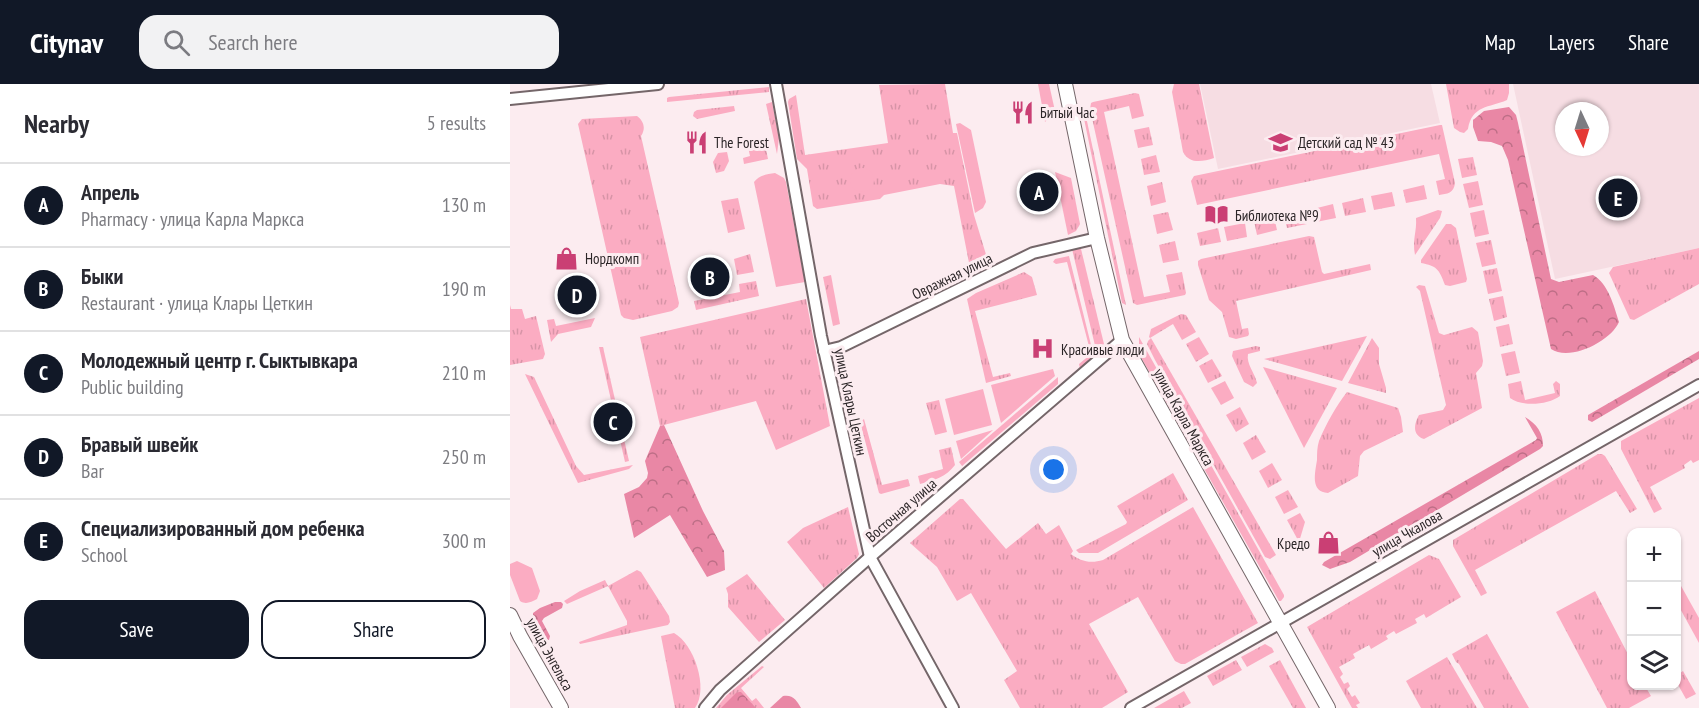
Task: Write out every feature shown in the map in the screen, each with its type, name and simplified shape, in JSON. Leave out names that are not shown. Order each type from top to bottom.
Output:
[{"type":"street","points":[[510,99],[596,87],[658,84]]},
{"type":"street","name":"улица Клары Цеткин","points":[[776,84],[824,351],[870,557],[953,708]]},
{"type":"street","name":"улица Карла Маркса","points":[[1065,84],[1097,238],[1122,340],[1328,708]]},
{"type":"street","name":"Овражная улица","points":[[824,351],[841,347],[1034,253],[1097,238]]},
{"type":"street","name":"Восточная улица","points":[[705,708],[720,690],[870,557],[1122,340]]},
{"type":"street","name":"улица Чкалова","points":[[1131,708],[1699,386]]},
{"type":"street","name":"улица Энгельса","points":[[510,615],[561,708]]},
{"type":"shaded area","name":"Детский сад № 43","points":[[1200,84],[1431,84],[1440,123],[1218,169]]},
{"type":"shaded area","points":[[1513,84],[1699,84],[1699,248],[1555,279]]},
{"type":"green space","points":[[945,84],[953,133],[957,133],[974,215],[988,261],[993,259],[994,262],[990,268],[975,275],[971,273],[954,186],[940,184],[884,195],[880,199],[817,209],[813,206],[807,169],[797,159],[788,102],[796,95],[805,155],[888,143],[879,85]]},
{"type":"green space","points":[[1038,84],[1049,84],[1055,111],[1045,122]]},
{"type":"green space","points":[[1174,84],[1199,84],[1214,158],[1196,161],[1189,159],[1183,152],[1172,92]]},
{"type":"green space","points":[[1446,84],[1509,84],[1509,93],[1507,100],[1477,111],[1464,133],[1454,128]]},
{"type":"green space","points":[[769,87],[769,92],[667,102],[669,97]]},
{"type":"green space","points":[[1139,94],[1144,116],[1132,119],[1129,106],[1104,112],[1144,297],[1170,292],[1166,275],[1182,272],[1186,293],[1137,305],[1133,303],[1090,109],[1093,102]]},
{"type":"green space","points":[[772,102],[779,138],[777,154],[766,104]]},
{"type":"green space","points":[[734,106],[735,111],[697,119],[693,116],[697,110]]},
{"type":"green space","points":[[1084,107],[1126,305],[1122,303],[1082,109]]},
{"type":"green space","points":[[1509,107],[1516,115],[1518,123],[1551,279],[1559,282],[1593,275],[1603,283],[1613,302],[1619,322],[1608,336],[1589,348],[1569,353],[1551,349],[1508,160],[1502,146],[1478,141],[1473,127],[1473,120],[1484,111]]},
{"type":"green space","points":[[637,116],[644,125],[641,136],[679,303],[678,307],[672,311],[633,320],[621,315],[578,124],[582,119]]},
{"type":"green space","points":[[960,123],[971,130],[986,202],[983,208],[975,213],[956,124]]},
{"type":"green space","points":[[1442,125],[1455,183],[1452,191],[1447,193],[1439,195],[1436,181],[1445,179],[1439,154],[1197,205],[1191,181],[1194,176]]},
{"type":"green space","points":[[1149,127],[1153,145],[1138,148],[1134,130]]},
{"type":"green space","points":[[765,144],[768,159],[744,164],[743,158],[750,156],[748,147]]},
{"type":"green space","points":[[727,152],[729,161],[724,171],[716,173],[713,162],[718,153]]},
{"type":"green space","points":[[1156,155],[1160,172],[1144,175],[1141,159]]},
{"type":"green space","points":[[1473,157],[1477,175],[1462,178],[1458,159]]},
{"type":"green space","points":[[862,168],[871,171],[874,180],[871,189],[862,192],[853,189],[850,180],[853,171]]},
{"type":"green space","points":[[1055,172],[1071,178],[1080,224],[1076,231],[1068,235]]},
{"type":"green space","points":[[775,173],[784,178],[786,182],[805,282],[776,287],[754,182],[761,176]]},
{"type":"green space","points":[[1478,181],[1483,205],[1469,208],[1463,184]]},
{"type":"green space","points":[[1162,182],[1166,202],[1151,206],[1147,186]]},
{"type":"green space","points":[[1424,185],[1427,199],[1406,203],[1403,190]]},
{"type":"green space","points":[[1392,192],[1395,206],[1374,210],[1371,196]]},
{"type":"green space","points":[[738,198],[745,229],[728,233],[721,201]]},
{"type":"green space","points":[[1363,198],[1366,212],[1345,216],[1342,203]]},
{"type":"green space","points":[[1333,204],[1336,218],[1316,222],[1313,209]]},
{"type":"green space","points":[[1438,210],[1442,211],[1440,218],[1415,255],[1416,218]]},
{"type":"green space","points":[[1484,210],[1489,234],[1475,237],[1470,213]]},
{"type":"green space","points":[[1304,211],[1307,224],[1287,228],[1284,215]]},
{"type":"green space","points":[[1168,212],[1173,230],[1157,234],[1153,215]]},
{"type":"green space","points":[[1274,217],[1277,230],[1257,235],[1254,221]]},
{"type":"green space","points":[[1245,223],[1247,237],[1227,241],[1224,227]]},
{"type":"green space","points":[[1446,224],[1451,224],[1456,228],[1467,279],[1466,282],[1450,286],[1445,285],[1437,269],[1421,263]]},
{"type":"green space","points":[[1218,228],[1221,242],[1200,246],[1197,233]]},
{"type":"green space","points":[[1309,236],[1314,237],[1324,274],[1370,264],[1371,270],[1236,301],[1242,329],[1248,328],[1249,334],[1236,339],[1229,337],[1222,312],[1209,300],[1198,261]]},
{"type":"green space","points":[[1491,240],[1496,264],[1482,267],[1476,243]]},
{"type":"green space","points":[[1175,241],[1179,260],[1163,263],[1159,245]]},
{"type":"green space","points":[[1699,248],[1699,284],[1634,320],[1630,319],[1609,273],[1613,267]]},
{"type":"green space","points":[[1072,249],[1081,249],[1104,344],[1097,354]]},
{"type":"green space","points":[[750,254],[754,272],[737,275],[734,259]]},
{"type":"green space","points":[[1069,256],[1094,357],[1080,369],[1079,364],[1091,354],[1067,262],[1056,264],[1053,262],[1055,259]]},
{"type":"green space","points":[[1497,268],[1502,291],[1488,294],[1483,271]]},
{"type":"green space","points":[[1024,272],[1032,277],[1037,295],[975,311],[993,377],[1010,373],[1011,376],[986,383],[967,299]]},
{"type":"green space","points":[[831,275],[840,324],[833,326],[823,277]]},
{"type":"green space","points":[[756,281],[759,296],[696,310],[694,301],[740,292],[739,284]]},
{"type":"green space","points":[[1425,286],[1439,333],[1444,335],[1472,327],[1478,332],[1483,361],[1476,373],[1482,408],[1424,439],[1417,435],[1415,429],[1419,415],[1443,410],[1446,405],[1420,291],[1416,287]]},
{"type":"green space","points":[[1503,296],[1507,317],[1494,321],[1489,299]]},
{"type":"green space","points":[[806,299],[830,426],[776,450],[756,401],[660,426],[640,337]]},
{"type":"green space","points":[[510,305],[511,309],[522,309],[525,319],[536,316],[545,354],[543,359],[510,365]]},
{"type":"green space","points":[[1181,314],[1186,315],[1196,332],[1182,340],[1173,324],[1149,337],[1151,329]]},
{"type":"green space","points":[[595,318],[591,327],[558,334],[551,342],[547,320],[554,319],[556,326]]},
{"type":"green space","points":[[1509,324],[1513,344],[1500,347],[1496,327]]},
{"type":"green space","points":[[1367,336],[1342,381],[1264,359]]},
{"type":"green space","points":[[1139,337],[1284,595],[1281,601],[1142,359]]},
{"type":"green space","points":[[1199,337],[1209,354],[1196,362],[1186,344]]},
{"type":"green space","points":[[1151,338],[1276,555],[1270,559],[1265,557],[1155,360],[1147,344]]},
{"type":"green space","points":[[1372,338],[1379,348],[1379,364],[1386,393],[1348,383]]},
{"type":"green space","points":[[599,347],[603,347],[629,461],[625,462]]},
{"type":"green space","points":[[1260,347],[1260,351],[1248,354],[1248,361],[1257,383],[1253,387],[1244,382],[1232,356],[1233,351]]},
{"type":"green space","points":[[1515,351],[1520,373],[1506,376],[1501,354]]},
{"type":"green space","points":[[1699,351],[1699,359],[1592,422],[1588,420],[1588,415]]},
{"type":"green space","points":[[1212,359],[1222,376],[1208,383],[1199,366]]},
{"type":"green space","points":[[1263,367],[1337,388],[1304,448]]},
{"type":"green space","points":[[1053,369],[1055,376],[1001,423],[991,385]]},
{"type":"green space","points":[[525,374],[534,377],[576,466],[584,475],[633,465],[629,469],[578,483]]},
{"type":"green space","points":[[1058,377],[1058,384],[962,466],[959,462]]},
{"type":"green space","points":[[1225,381],[1234,398],[1221,405],[1211,388]]},
{"type":"green space","points":[[1521,381],[1525,400],[1555,393],[1553,384],[1556,381],[1560,384],[1560,396],[1535,404],[1515,401],[1510,398],[1508,384]]},
{"type":"green space","points":[[983,389],[992,425],[954,435],[945,399]]},
{"type":"green space","points":[[1347,392],[1398,408],[1403,432],[1364,451],[1360,456],[1358,476],[1328,493],[1322,492],[1316,486],[1315,481],[1318,443]]},
{"type":"green space","points":[[1699,398],[1699,460],[1693,463],[1691,460],[1684,465],[1685,468],[1650,487],[1662,509],[1654,513],[1621,449],[1621,441]]},
{"type":"green space","points":[[939,400],[947,432],[935,435],[926,403]]},
{"type":"green space","points":[[1240,407],[1249,424],[1236,432],[1226,415]]},
{"type":"green space","points":[[1525,417],[1536,426],[1540,433],[1543,446],[1540,449],[1350,562],[1330,569],[1322,565],[1536,440]]},
{"type":"green space","points":[[864,419],[882,485],[908,479],[910,486],[879,493],[860,422]]},
{"type":"green space","points":[[664,425],[724,551],[725,570],[707,577],[670,515],[634,538],[624,494],[639,487],[647,478],[645,461],[660,426]]},
{"type":"green space","points":[[993,430],[961,459],[956,441]]},
{"type":"green space","points":[[1256,435],[1266,452],[1252,460],[1243,443]]},
{"type":"green space","points":[[951,447],[955,465],[940,478],[920,484],[918,476],[943,469],[939,450]]},
{"type":"green space","points":[[1598,454],[1605,456],[1637,509],[1630,513],[1616,491],[1475,570],[1487,593],[1481,596],[1453,546],[1453,540]]},
{"type":"green space","points":[[1272,463],[1282,480],[1268,488],[1259,471]]},
{"type":"green space","points":[[1173,473],[1188,500],[1098,553],[1079,553],[1076,550],[1126,524],[1117,506]]},
{"type":"green space","points":[[1288,490],[1298,507],[1284,514],[1275,497]]},
{"type":"green space","points":[[960,499],[963,499],[1006,549],[1038,523],[1046,534],[1059,525],[1073,551],[1071,554],[1090,562],[1103,560],[1193,507],[1258,623],[1185,664],[1181,664],[1175,661],[1138,597],[1089,624],[1128,692],[1102,708],[1020,708],[1004,680],[1017,671],[971,593],[957,601],[937,567],[910,543]]},
{"type":"green space","points":[[848,507],[859,554],[824,588],[787,542],[803,528]]},
{"type":"green space","points":[[1300,513],[1305,522],[1299,542],[1287,520]]},
{"type":"green space","points":[[1429,555],[1439,559],[1461,597],[1426,618],[1424,614],[1415,619],[1417,623],[1396,634],[1394,631],[1386,636],[1388,639],[1371,649],[1369,645],[1353,654],[1355,658],[1339,667],[1343,674],[1340,677],[1344,684],[1348,682],[1350,686],[1347,689],[1360,703],[1356,705],[1358,708],[1352,708],[1307,627]]},
{"type":"green space","points":[[517,561],[532,568],[540,591],[537,599],[531,602],[520,601],[510,575],[510,564]]},
{"type":"green space","points":[[637,570],[641,572],[669,616],[670,622],[668,625],[580,644],[579,642],[627,625],[608,586]]},
{"type":"green space","points":[[747,574],[785,620],[759,642],[728,607],[726,588]]},
{"type":"green space","points":[[605,580],[608,586],[567,604],[564,601]]},
{"type":"green space","points":[[1681,586],[1699,618],[1699,643],[1681,610]]},
{"type":"green space","points":[[1595,591],[1627,652],[1627,690],[1647,690],[1651,696],[1629,708],[1607,708],[1556,612]]},
{"type":"green space","points":[[555,602],[561,602],[562,608],[542,621],[550,636],[549,640],[543,639],[533,623],[533,613]]},
{"type":"green space","points":[[674,633],[688,647],[697,667],[700,689],[695,708],[675,708],[661,636]]},
{"type":"green space","points":[[1487,634],[1529,708],[1484,708],[1456,662],[1452,654]]},
{"type":"green space","points":[[1265,644],[1274,652],[1247,667],[1241,657]]},
{"type":"green space","points":[[1447,657],[1477,708],[1421,708],[1406,681]]},
{"type":"green space","points":[[1236,660],[1242,670],[1213,686],[1207,676]]},
{"type":"green space","points":[[1280,660],[1306,708],[1293,708],[1269,666]]},
{"type":"green space","points":[[762,666],[764,667],[741,688],[752,701],[756,698],[764,708],[716,708],[727,695]]},
{"type":"green space","points":[[1683,671],[1696,694],[1686,699],[1681,690],[1681,672]]},
{"type":"green space","points":[[1184,691],[1191,703],[1182,708],[1154,708]]},
{"type":"green space","points":[[741,692],[756,708],[721,708],[736,693]]},
{"type":"green space","points":[[783,696],[792,697],[801,708],[770,708]]},
{"type":"place","name":"Битый Час","points":[[1022,112]]},
{"type":"place","name":"The Forest","points":[[696,142]]},
{"type":"place","name":"Детский сад № 43","points":[[1280,142]]},
{"type":"place","name":"Апрель","points":[[1039,192]]},
{"type":"place","name":"Специализированный дом ребенка","points":[[1618,198]]},
{"type":"place","name":"Библиотека №9","points":[[1217,215]]},
{"type":"place","name":"Нордкомп","points":[[567,258]]},
{"type":"place","name":"Быки","points":[[710,277]]},
{"type":"place","name":"Бравый швейк","points":[[577,295]]},
{"type":"place","name":"Красивые люди","points":[[1043,349]]},
{"type":"place","name":"Молодежный центр г. Сыктывкара","points":[[613,422]]},
{"type":"place","name":"Кредо","points":[[1328,543]]}]
